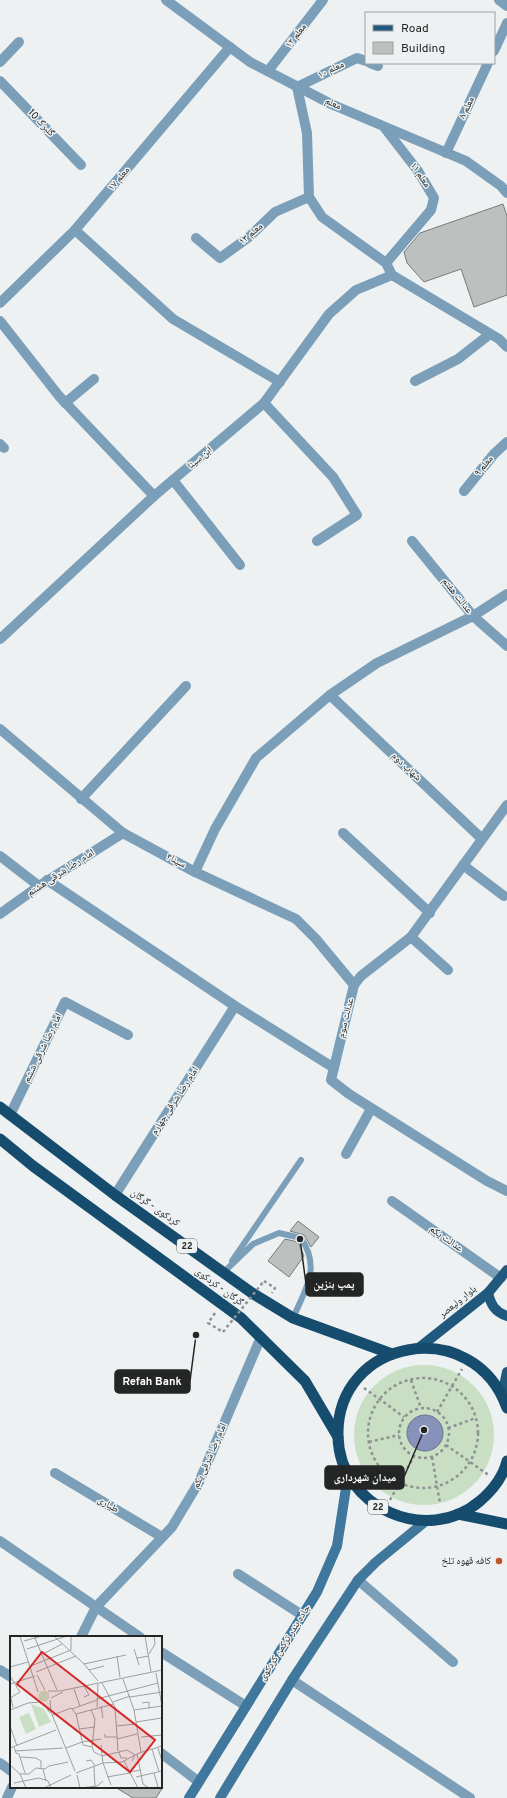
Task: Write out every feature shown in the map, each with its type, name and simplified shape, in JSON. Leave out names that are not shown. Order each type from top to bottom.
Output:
[{"type":"highway","name":"کردکوی - گرگان","points":[[0,1106],[115,1195],[252,1293],[294,1318],[392,1354]]},
{"type":"highway","name":"گرگان - کردکوی","points":[[0,1139],[33,1166],[241,1318],[305,1381],[338,1438]]},
{"type":"highway","name":"22","points":[[507,1408],[502,1395],[493,1381],[468,1359],[453,1352],[437,1348],[420,1347],[392,1354],[372,1366],[355,1382],[342,1408],[338,1438],[342,1463],[358,1489],[370,1502],[384,1511],[412,1520],[426,1521],[443,1519],[474,1506],[487,1495],[498,1481],[507,1461]]},
{"type":"highway","name":"22","points":[[458,1514],[507,1524]]},
{"type":"main road","name":"بلوار ولیعصر","points":[[420,1347],[488,1293],[504,1274]]},
{"type":"main road","points":[[488,1293],[494,1308],[499,1313],[507,1316]]},
{"type":"main road","points":[[502,1395],[507,1372]]},
{"type":"main road","name":"جاده بندر ترکمن کردکوی","points":[[189,1798],[317,1592],[337,1546],[348,1475]]},
{"type":"main road","points":[[220,1798],[292,1680],[358,1580],[426,1521]]},
{"type":"street","name":"معلم","points":[[166,0],[250,62],[331,104],[466,161],[501,186],[507,193]]},
{"type":"street","name":"معلم ۱۲","points":[[268,71],[323,0]]},
{"type":"street","points":[[499,0],[507,6]]},
{"type":"street","points":[[495,49],[507,23]]},
{"type":"street","points":[[0,62],[19,42]]},
{"type":"street","name":"معلم ۱۷","points":[[0,303],[75,230],[230,47]]},
{"type":"street","name":"معلم ۱۰","points":[[297,87],[356,58],[365,62]]},
{"type":"street","name":"معلم ۸","points":[[446,153],[488,64]]},
{"type":"street","name":"گلبرگ 10","points":[[0,81],[81,165]]},
{"type":"street","points":[[297,87],[307,133],[309,197],[322,217],[386,262],[392,275],[490,334],[507,347]]},
{"type":"street","name":"معلم ۱۱","points":[[384,127],[418,171],[434,198],[431,210],[386,262]]},
{"type":"street","name":"معلم ۱۳","points":[[196,238],[220,258],[249,237],[275,212],[309,197]]},
{"type":"street","points":[[75,230],[173,319],[280,382]]},
{"type":"street","name":"ابن سینا","points":[[0,639],[154,496],[264,403],[329,314],[356,290],[392,275]]},
{"type":"street","points":[[0,321],[65,403],[154,496]]},
{"type":"street","points":[[416,380],[458,359],[490,334]]},
{"type":"street","points":[[65,403],[94,379]]},
{"type":"street","points":[[264,403],[333,477],[357,515],[317,541]]},
{"type":"street","name":"معلم ۹","points":[[464,491],[494,454],[507,442]]},
{"type":"street","points":[[173,480],[240,565]]},
{"type":"street","name":"عدالت هفتم","points":[[412,541],[473,616],[507,646]]},
{"type":"street","points":[[195,872],[215,829],[256,758],[330,695],[377,663],[473,616],[507,594]]},
{"type":"street","points":[[81,799],[186,686]]},
{"type":"street","name":"شهاب دوم","points":[[330,695],[481,838]]},
{"type":"street","name":"سینا۳","points":[[0,729],[123,833],[195,872],[296,919],[316,939],[354,985]]},
{"type":"street","name":"عدالت سوم","points":[[507,805],[481,838],[430,913],[411,937],[361,976],[354,985],[331,1080],[372,1109],[507,1192]]},
{"type":"street","name":"امام رضا شرقی هشتم","points":[[0,914],[43,883],[123,833]]},
{"type":"street","points":[[342,834],[430,913]]},
{"type":"street","points":[[0,856],[334,1068]]},
{"type":"street","points":[[463,865],[504,896]]},
{"type":"street","points":[[411,937],[448,970]]},
{"type":"street","name":"امام رضا شرقی ششم","points":[[10,1115],[65,1002],[128,1035]]},
{"type":"street","name":"امام رضا شرقی چهارم","points":[[115,1195],[235,1006]]},
{"type":"street","points":[[346,1154],[372,1109]]},
{"type":"street","name":"عدالت یکم","points":[[392,1201],[504,1274]]},
{"type":"street","name":"امام رضا شرقی یکم","points":[[82,1636],[96,1607],[172,1527],[199,1482],[261,1338]]},
{"type":"street","name":"طیاری","points":[[55,1473],[162,1537]]},
{"type":"street","points":[[0,1541],[139,1636]]},
{"type":"street","points":[[238,1574],[302,1615]]},
{"type":"street","points":[[358,1580],[454,1662]]},
{"type":"street","points":[[162,1653],[246,1706]]},
{"type":"street","points":[[0,1670],[10,1676]]},
{"type":"street","points":[[292,1680],[470,1798]]},
{"type":"street","points":[[162,1754],[199,1782]]},
{"type":"street","points":[[0,1763],[10,1769]]},
{"type":"street","points":[[7,1798],[12,1788]]},
{"type":"lane","points":[[224,1272],[301,1160]]},
{"type":"lane","points":[[224,1272],[253,1244],[278,1233],[301,1238],[308,1248],[311,1258],[311,1277],[294,1318]]},
{"type":"path","points":[[208,1322],[223,1332],[264,1281],[275,1288]]},
{"type":"path","points":[[437,1412],[468,1359]]},
{"type":"path","points":[[433,1379],[453,1387],[471,1406],[476,1418],[478,1433],[476,1448],[470,1462],[461,1473],[450,1482],[437,1487],[411,1487],[399,1483],[388,1476],[372,1455],[369,1442],[369,1427],[372,1412],[380,1399],[389,1390],[399,1384],[411,1380],[433,1379]]},
{"type":"path","points":[[411,1380],[421,1408]]},
{"type":"path","points":[[355,1382],[404,1417]]},
{"type":"path","points":[[421,1408],[437,1412],[442,1416],[448,1428],[446,1445],[438,1454],[432,1457],[426,1458],[414,1456],[403,1448],[399,1435],[401,1423],[404,1417],[421,1408]]},
{"type":"path","points":[[448,1428],[476,1418]]},
{"type":"path","points":[[369,1442],[399,1435]]},
{"type":"path","points":[[446,1445],[498,1481]]},
{"type":"path","points":[[384,1511],[414,1456]]},
{"type":"path","points":[[432,1457],[440,1503]]},
{"type":"green space","points":[[431,1365],[451,1370],[474,1385],[489,1408],[493,1421],[493,1449],[489,1462],[474,1485],[451,1500],[438,1504],[417,1505],[397,1500],[374,1485],[359,1462],[355,1449],[354,1428],[359,1408],[374,1385],[397,1370],[410,1366]]},
{"type":"water","points":[[429,1415],[438,1420],[442,1426],[442,1440],[438,1446],[429,1451],[421,1451],[412,1446],[408,1440],[407,1429],[412,1420],[418,1416]]},
{"type":"building","points":[[503,204],[507,216],[507,295],[474,307],[461,269],[424,282],[407,263],[404,252],[420,233]]},
{"type":"building","points":[[298,1221],[319,1237],[311,1247],[304,1235],[290,1231]]},
{"type":"building","points":[[285,1239],[298,1242],[304,1256],[289,1277],[268,1261]]},
{"type":"building","points":[[163,1787],[156,1798],[133,1798],[117,1788]]},
{"type":"place","name":"پمپ بنزین","points":[[300,1239]]},
{"type":"place","name":"Refah Bank","points":[[196,1335]]},
{"type":"place","name":"میدان شهرداری","points":[[424,1430]]},
{"type":"place","name":"کافه قهوه تلخ","points":[[499,1561]]}]
